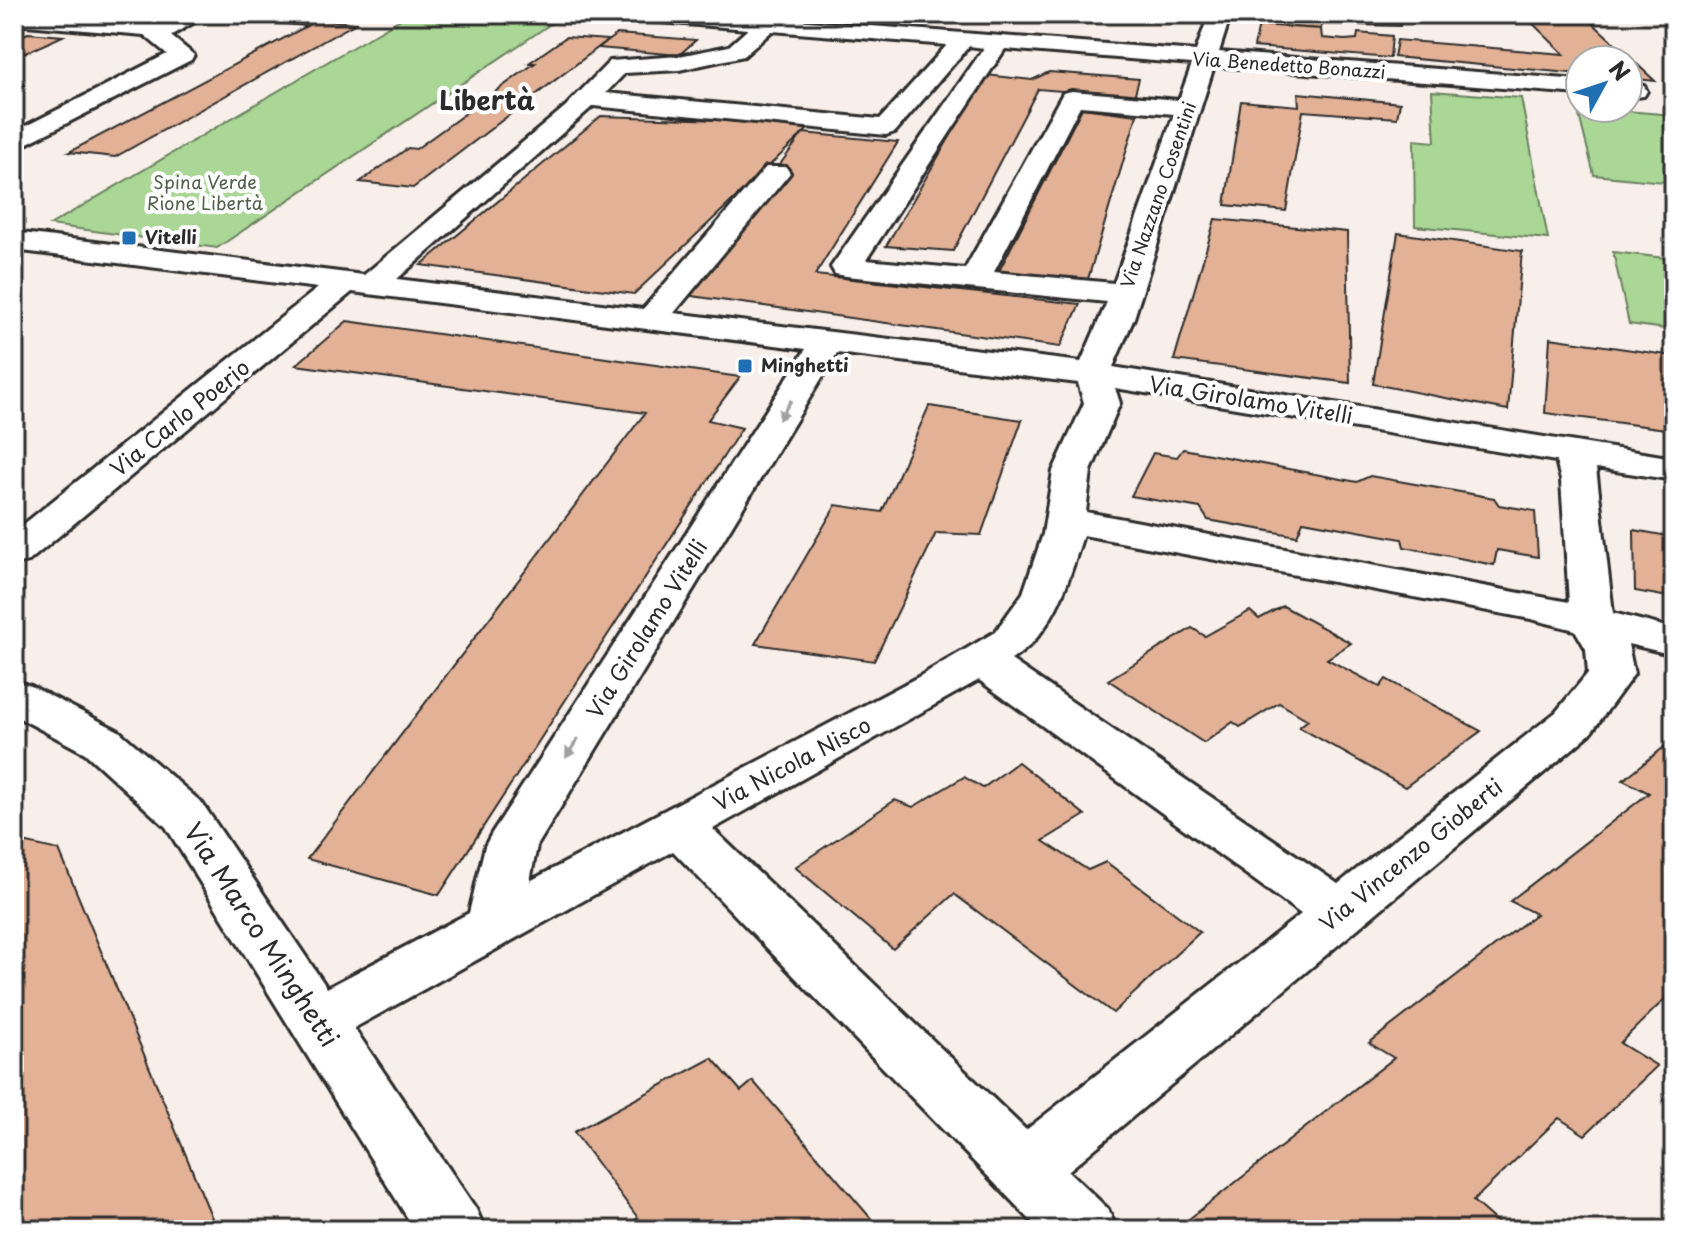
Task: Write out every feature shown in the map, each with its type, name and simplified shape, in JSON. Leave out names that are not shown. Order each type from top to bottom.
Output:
[{"type":"street","points":[[14,142],[183,55],[155,35],[197,14]]},
{"type":"street","name":"Via Benedetto Bonazzi","points":[[635,14],[1564,86]]},
{"type":"street","name":"Via Nazzano Cosentini","points":[[1093,374],[1125,294],[1220,14]]},
{"type":"street","points":[[14,18],[164,30]]},
{"type":"street","points":[[1068,48],[1079,25]]},
{"type":"street","points":[[358,283],[580,105],[618,66],[679,63],[736,51],[765,26]]},
{"type":"street","points":[[580,105],[886,127],[963,40]]},
{"type":"street","points":[[998,43],[846,267],[1125,294]]},
{"type":"street","points":[[975,279],[1072,98],[1189,108]]},
{"type":"street","points":[[650,321],[776,173]]},
{"type":"street","name":"Via Girolamo Vitelli","points":[[14,241],[1093,374],[1674,469]]},
{"type":"street","name":"Via Carlo Poerio","points":[[14,552],[358,283]]},
{"type":"street","name":"Via Girolamo Vitelli","points":[[494,925],[511,846],[826,343]]},
{"type":"street","name":"Via Nicola Nisco","points":[[317,1021],[1011,641],[1044,593],[1065,520],[1072,471],[1102,403],[1093,374]]},
{"type":"street","name":"Via Vincenzo Gioberti","points":[[1023,1170],[1573,723],[1611,674],[1609,649],[1592,621],[1580,480],[1572,452]]},
{"type":"street","points":[[1065,520],[1517,603],[1674,642]]},
{"type":"street","points":[[980,659],[1339,913]]},
{"type":"street","name":"Via Marco Minghetti","points":[[14,696],[102,742],[184,815],[452,1230]]},
{"type":"street","points":[[678,825],[1084,1230]]},
{"type":"green space","name":"Spina Verde Rione Libertà","points":[[409,14],[561,17],[217,248],[50,225]]},
{"type":"green space","points":[[1432,91],[1521,98],[1548,239],[1415,226],[1414,140],[1435,142]]},
{"type":"green space","points":[[1644,113],[1674,115],[1674,183],[1594,175],[1581,124],[1644,124]]},
{"type":"green space","points":[[1613,252],[1674,259],[1674,330],[1629,324]]},
{"type":"building","points":[[242,14],[331,14],[318,20],[356,23],[115,157],[69,152],[307,26],[231,19]]},
{"type":"building","points":[[1120,14],[1155,14],[1152,21],[1118,18]]},
{"type":"building","points":[[1261,14],[1402,16],[1400,26],[1322,24],[1321,29],[1259,25]]},
{"type":"building","points":[[1523,14],[1583,14],[1615,44],[1564,44],[1564,54]]},
{"type":"building","points":[[1259,25],[1321,29],[1322,38],[1345,40],[1357,39],[1358,33],[1392,36],[1390,58],[1254,47]]},
{"type":"building","points":[[28,33],[63,36],[14,58],[14,39]]},
{"type":"building","points":[[617,34],[696,40],[679,55],[598,48]]},
{"type":"building","points":[[566,37],[608,40],[413,188],[360,182],[408,148],[416,149]]},
{"type":"building","points":[[1397,40],[1564,54],[1564,73],[1394,57]]},
{"type":"building","points":[[1644,71],[1655,81],[1644,80]]},
{"type":"building","points":[[1049,72],[1139,79],[1134,97],[1038,89],[953,251],[886,246],[986,75],[1032,80]]},
{"type":"building","points":[[1298,93],[1400,103],[1397,118],[1303,111],[1286,211],[1225,205],[1241,101],[1299,106]]},
{"type":"building","points":[[1082,108],[1137,115],[1088,279],[998,273]]},
{"type":"building","points":[[601,116],[721,120],[808,129],[634,294],[421,265]]},
{"type":"building","points":[[803,133],[898,142],[815,275],[1080,304],[1060,347],[684,295]]},
{"type":"building","points":[[1215,219],[1347,232],[1350,383],[1174,360]]},
{"type":"building","points":[[1398,233],[1522,251],[1508,410],[1373,384]]},
{"type":"building","points":[[347,321],[740,377],[708,420],[742,428],[439,895],[307,859],[645,413],[296,365]]},
{"type":"building","points":[[1550,338],[1674,356],[1674,430],[1545,413]]},
{"type":"building","points":[[929,406],[1022,420],[981,535],[936,533],[874,661],[755,644],[836,505],[882,512]]},
{"type":"building","points":[[1183,449],[1357,482],[1370,476],[1494,498],[1499,505],[1535,511],[1538,557],[1497,550],[1494,565],[1404,547],[1402,539],[1303,521],[1297,536],[1208,520],[1200,508],[1131,496],[1153,453],[1177,457]]},
{"type":"building","points":[[1634,530],[1674,537],[1674,598],[1635,591]]},
{"type":"building","points":[[1283,606],[1351,643],[1327,659],[1380,687],[1386,679],[1481,731],[1405,787],[1299,727],[1308,720],[1279,703],[1240,727],[1233,722],[1204,743],[1108,680],[1192,628],[1205,636],[1250,611],[1259,619]]},
{"type":"building","points":[[1674,739],[1674,990],[1620,1043],[1657,1066],[1585,1135],[1559,1118],[1473,1201],[1506,1230],[1175,1230],[1394,1058],[1369,1043],[1536,914],[1510,901],[1649,793],[1623,780]]},
{"type":"building","points":[[1018,762],[1085,815],[1043,841],[1088,870],[1106,862],[1200,932],[1113,1013],[954,894],[893,949],[795,867],[895,800],[913,807],[964,777],[983,788]]},
{"type":"building","points":[[14,840],[59,850],[217,1230],[14,1230]]},
{"type":"building","points":[[712,1058],[741,1091],[753,1081],[881,1230],[622,1230],[638,1218],[574,1132]]},
{"type":"place","name":"Vitelli","points":[[129,238]]},
{"type":"place","name":"Minghetti","points":[[745,366]]},
{"type":"district","name":"Libertà","points":[[487,101]]}]
